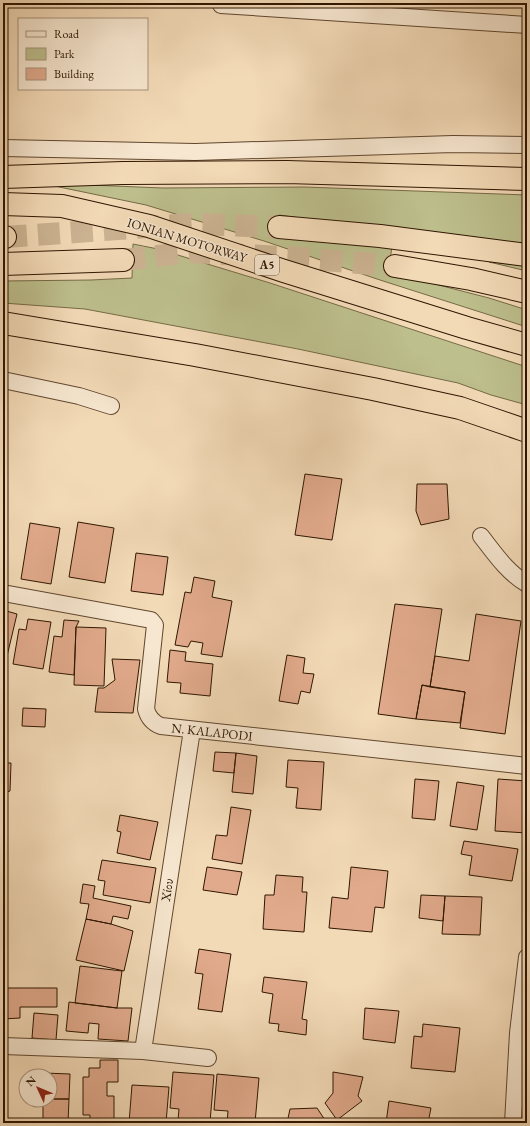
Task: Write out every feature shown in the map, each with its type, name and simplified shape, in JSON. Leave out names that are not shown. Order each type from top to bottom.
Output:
[{"type":"highway","points":[[3,177],[122,173],[287,172],[527,180]]},
{"type":"highway","name":"IONIAN MOTORWAY","points":[[3,204],[62,206],[149,226],[284,271],[460,326],[527,345]]},
{"type":"highway","points":[[279,227],[380,236],[527,255]]},
{"type":"highway","points":[[3,264],[123,260]]},
{"type":"highway","points":[[395,266],[471,279],[527,292]]},
{"type":"highway","points":[[3,323],[195,355],[372,389],[460,408],[527,431]]},
{"type":"street","points":[[221,5],[527,25]]},
{"type":"street","points":[[3,148],[195,152],[453,144],[527,145]]},
{"type":"street","points":[[3,380],[79,396],[111,406]]},
{"type":"street","points":[[481,536],[505,567],[527,584]]},
{"type":"street","name":"N. KALAPODI","points":[[3,593],[151,620],[155,625],[146,708],[147,713],[153,721],[160,726],[527,766]]},
{"type":"street","name":"Χίου","points":[[143,1050],[192,730]]},
{"type":"street","points":[[513,1123],[518,1033],[527,957]]},
{"type":"street","points":[[3,1046],[143,1050],[208,1058]]},
{"type":"green space","points":[[40,183],[163,188],[304,187],[527,195],[527,246],[435,237],[279,215],[278,235],[392,247],[388,272],[489,298],[527,310],[527,327],[264,241],[146,205]]},
{"type":"green space","points":[[133,244],[158,249],[270,283],[527,367],[527,405],[491,395],[458,383],[298,349],[85,309],[3,303],[3,281],[132,278]]},
{"type":"green space","points":[[489,262],[527,266],[527,271]]},
{"type":"building","points":[[442,3],[470,3],[470,5]]},
{"type":"building","points":[[305,474],[342,479],[332,540],[295,535]]},
{"type":"building","points":[[417,484],[447,484],[449,519],[421,525],[416,511]]},
{"type":"building","points":[[78,522],[114,528],[105,583],[69,577]]},
{"type":"building","points":[[30,523],[60,528],[51,584],[21,579]]},
{"type":"building","points":[[136,553],[168,557],[163,595],[131,591]]},
{"type":"building","points":[[194,577],[215,581],[212,597],[232,601],[222,657],[201,654],[203,643],[191,641],[188,647],[175,645],[185,592],[191,593]]},
{"type":"building","points":[[395,604],[442,609],[430,687],[422,685],[416,719],[378,714]]},
{"type":"building","points":[[3,610],[17,614],[3,673]]},
{"type":"building","points":[[476,614],[521,621],[505,734],[460,728],[465,692],[430,687],[435,656],[469,661]]},
{"type":"building","points":[[28,619],[51,622],[43,669],[13,664],[19,629],[26,630]]},
{"type":"building","points":[[64,620],[79,621],[76,627],[74,675],[49,672],[54,636],[62,637]]},
{"type":"building","points":[[76,627],[106,628],[104,686],[74,685]]},
{"type":"building","points":[[170,650],[186,652],[185,661],[213,664],[210,696],[180,693],[181,683],[167,682]]},
{"type":"building","points":[[287,655],[305,658],[303,673],[314,674],[310,693],[301,691],[298,704],[279,701]]},
{"type":"building","points":[[112,659],[140,660],[133,713],[95,712],[98,688],[104,688],[115,680]]},
{"type":"building","points":[[422,685],[465,692],[460,723],[416,719]]},
{"type":"building","points":[[23,708],[46,709],[45,727],[22,726]]},
{"type":"building","points":[[215,752],[236,753],[234,773],[213,771]]},
{"type":"building","points":[[236,753],[257,756],[253,794],[232,792]]},
{"type":"building","points":[[288,760],[324,762],[321,810],[296,808],[298,788],[286,787]]},
{"type":"building","points":[[3,763],[11,763],[10,791],[3,793]]},
{"type":"building","points":[[415,779],[439,781],[435,820],[412,818]]},
{"type":"building","points":[[498,779],[527,781],[527,833],[495,831]]},
{"type":"building","points":[[457,782],[484,786],[477,830],[450,826]]},
{"type":"building","points":[[231,807],[251,810],[242,864],[212,859],[216,835],[227,836]]},
{"type":"building","points":[[120,815],[158,822],[150,860],[117,853],[121,832],[117,831]]},
{"type":"building","points":[[464,841],[518,849],[512,881],[469,875],[472,856],[461,854]]},
{"type":"building","points":[[102,860],[156,868],[150,903],[103,895],[105,881],[98,880]]},
{"type":"building","points":[[207,867],[242,872],[237,895],[203,890]]},
{"type":"building","points":[[351,867],[388,871],[384,908],[375,907],[372,932],[329,928],[332,897],[348,899]]},
{"type":"building","points":[[276,875],[303,877],[302,892],[307,892],[304,932],[263,929],[265,895],[274,895]]},
{"type":"building","points":[[83,884],[95,886],[93,898],[131,906],[128,919],[113,916],[111,924],[86,919],[89,904],[80,903]]},
{"type":"building","points":[[421,895],[445,896],[443,921],[419,918]]},
{"type":"building","points":[[445,896],[482,897],[480,935],[442,934]]},
{"type":"building","points":[[86,919],[111,924],[133,931],[124,971],[76,960]]},
{"type":"building","points":[[199,949],[231,954],[222,1012],[198,1009],[203,974],[195,973]]},
{"type":"building","points":[[80,966],[122,971],[117,1008],[75,1003]]},
{"type":"building","points":[[264,977],[307,982],[302,1019],[307,1020],[306,1035],[278,1031],[279,1024],[269,1023],[273,994],[262,992]]},
{"type":"building","points":[[3,988],[57,988],[57,1007],[20,1007],[20,1018],[3,1019]]},
{"type":"building","points":[[69,1002],[117,1008],[132,1008],[128,1041],[98,1039],[99,1024],[89,1023],[88,1033],[66,1031]]},
{"type":"building","points":[[365,1008],[399,1011],[395,1043],[363,1039]]},
{"type":"building","points":[[34,1013],[58,1015],[56,1040],[32,1038]]},
{"type":"building","points":[[423,1024],[460,1028],[455,1072],[411,1068],[414,1036],[422,1037]]},
{"type":"building","points":[[100,1060],[118,1060],[118,1082],[107,1082],[107,1096],[114,1096],[114,1123],[90,1123],[90,1115],[83,1115],[83,1077],[89,1077],[89,1068],[100,1068]]},
{"type":"building","points":[[173,1072],[214,1075],[210,1122],[178,1120],[179,1109],[170,1108]]},
{"type":"building","points":[[333,1072],[363,1077],[358,1096],[362,1101],[337,1120],[325,1103],[333,1093]]},
{"type":"building","points":[[58,1074],[70,1074],[69,1099],[58,1099]]},
{"type":"building","points":[[217,1074],[259,1078],[255,1123],[227,1123],[228,1111],[214,1110]]},
{"type":"building","points":[[132,1085],[169,1087],[166,1123],[129,1123]]},
{"type":"building","points":[[58,1099],[69,1099],[68,1123],[55,1123],[55,1121],[43,1120],[43,1108],[58,1108]]},
{"type":"building","points":[[389,1101],[431,1108],[428,1123],[386,1123]]},
{"type":"building","points":[[317,1108],[327,1123],[287,1123],[290,1109]]},
{"type":"building","points":[[527,1118],[527,1123],[518,1123],[518,1119]]},
{"type":"tunnel","points":[[5,237],[192,224],[279,227]]},
{"type":"tunnel","points":[[123,260],[191,252],[300,258],[395,266]]}]
